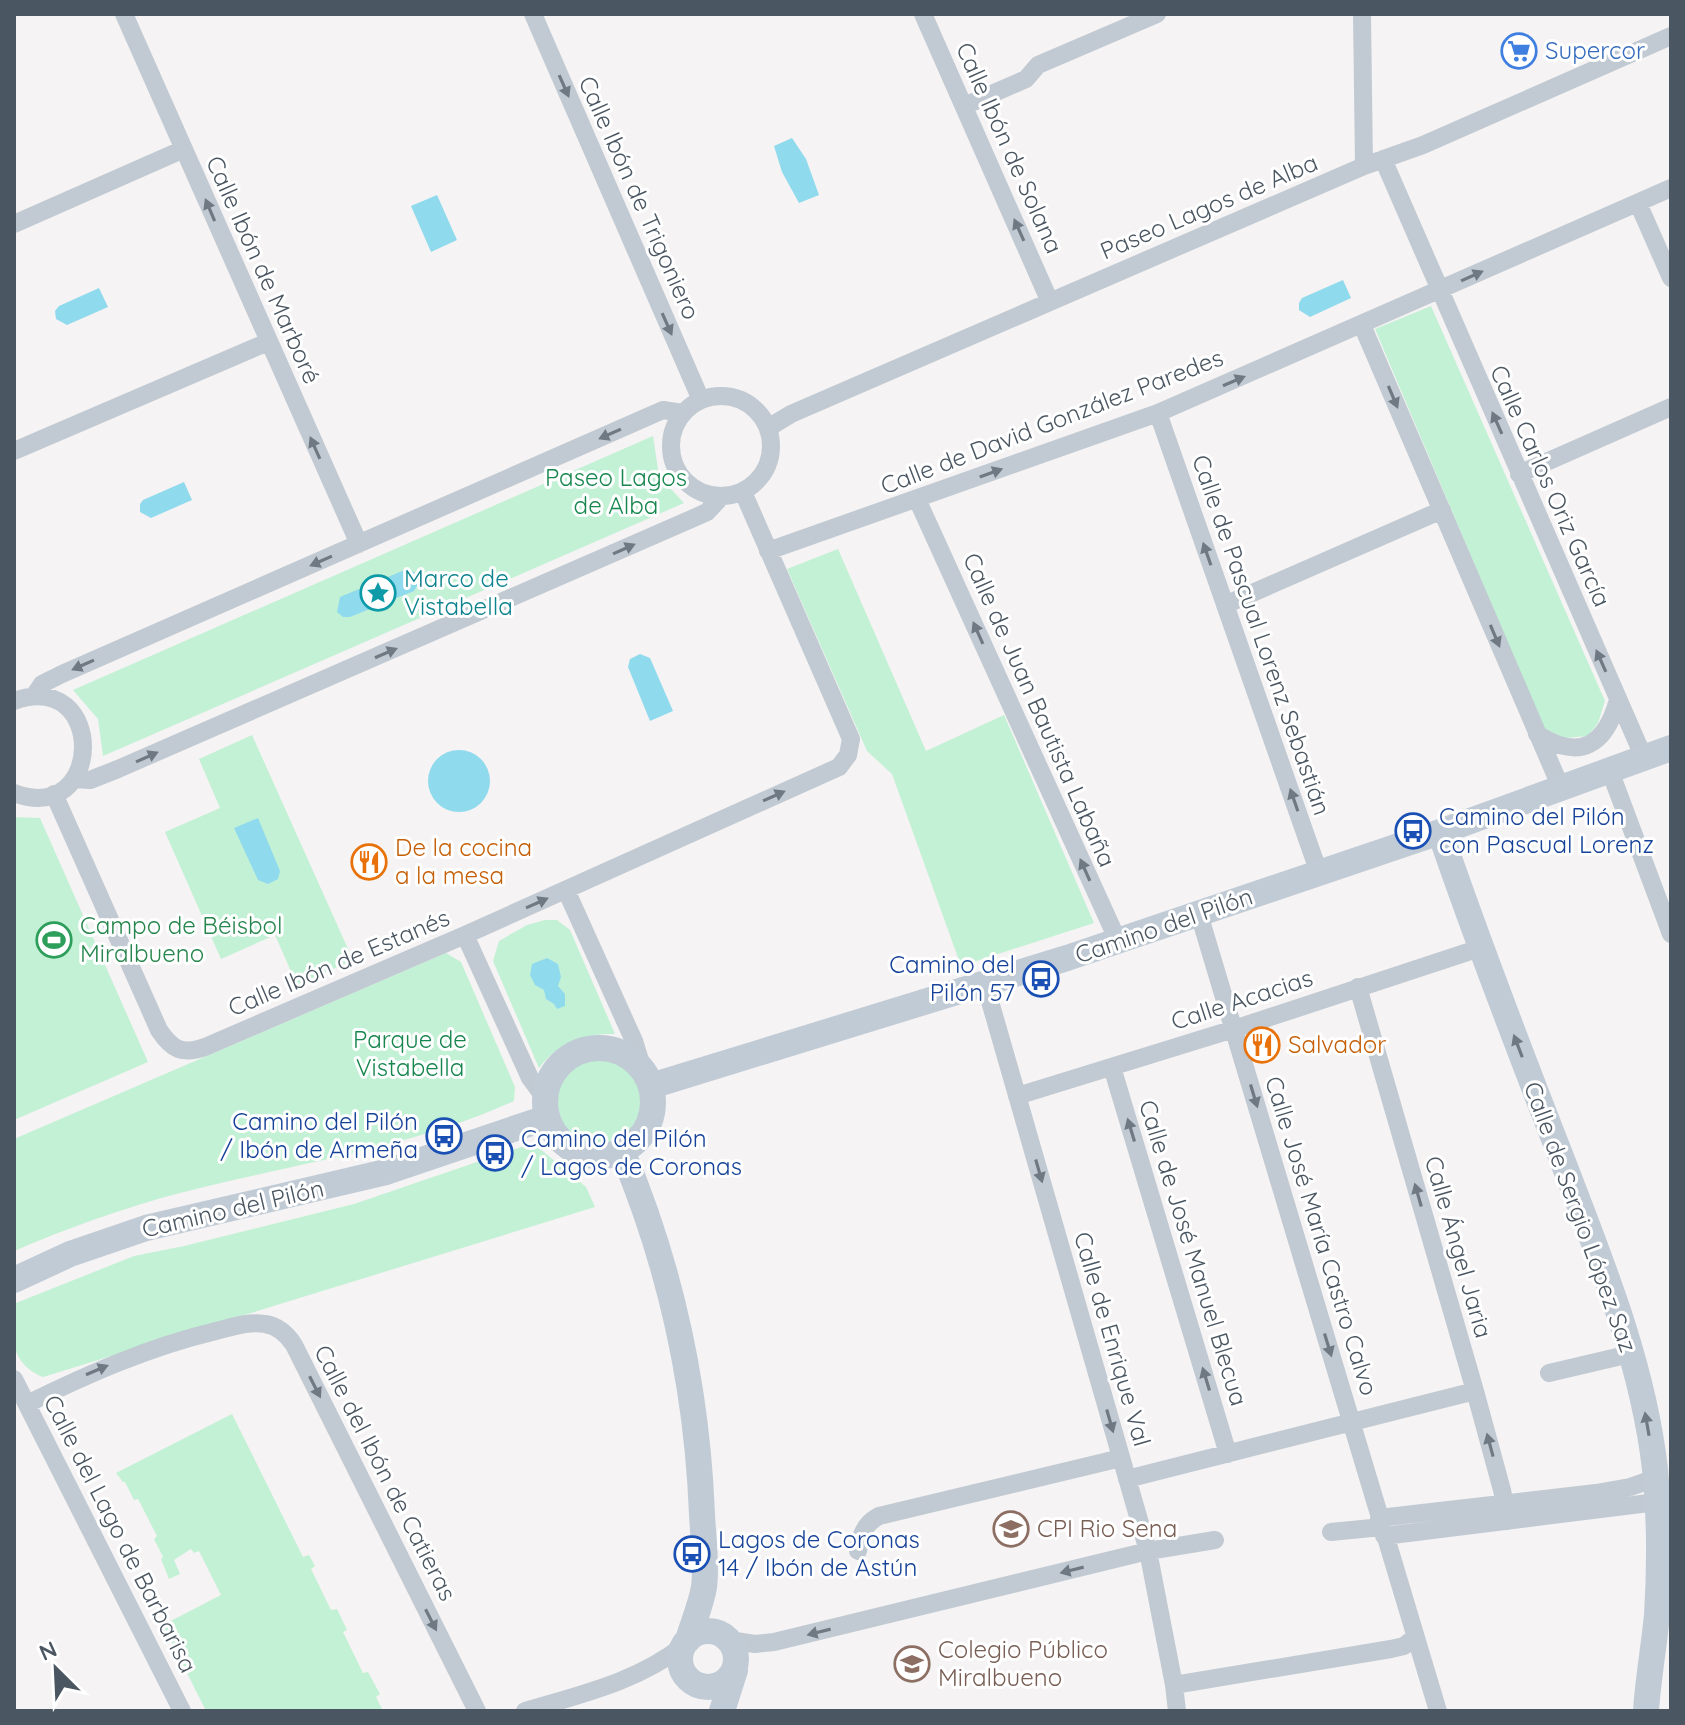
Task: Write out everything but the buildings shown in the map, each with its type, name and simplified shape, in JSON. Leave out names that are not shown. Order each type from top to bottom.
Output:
[{"type":"street","name":"Calle Ibón de Marboré","points":[[124,14],[359,544]]},
{"type":"street","name":"Calle Ibón de Trigoniero","points":[[533,14],[701,400]]},
{"type":"street","name":"Calle Ibón de Solana","points":[[923,14],[1050,302]]},
{"type":"street","points":[[964,106],[1026,79],[1038,65],[1157,14]]},
{"type":"street","points":[[1362,14],[1364,166]]},
{"type":"street","name":"Paseo Lagos de Alba","points":[[768,428],[791,414],[1671,36]]},
{"type":"street","points":[[14,224],[184,149]]},
{"type":"street","points":[[1383,159],[1439,291]]},
{"type":"street","name":"Calle de David González Paredes","points":[[768,551],[1158,413],[1671,188]]},
{"type":"street","points":[[1638,203],[1671,278]]},
{"type":"street","name":"Calle Carlos Oriz García","points":[[1439,291],[1644,758]]},
{"type":"street","points":[[1362,325],[1561,788]]},
{"type":"street","points":[[14,451],[268,342]]},
{"type":"street","points":[[727,396],[740,400],[752,406],[768,428],[770,458],[765,472],[743,492],[721,497],[705,494],[691,487],[679,475],[672,460],[671,443],[675,427],[683,413],[701,400],[727,396]]},
{"type":"street","points":[[1519,474],[1671,407]]},
{"type":"street","points":[[34,696],[42,684],[62,674],[663,410],[683,413]]},
{"type":"street","name":"Calle de Pascual Lorenz Sebastián","points":[[1158,413],[1319,873]]},
{"type":"street","points":[[743,492],[768,551]]},
{"type":"street","points":[[74,779],[90,780],[118,769],[696,517],[707,512],[721,497]]},
{"type":"street","name":"Calle de Juan Bautista Labaña","points":[[917,499],[1118,941]]},
{"type":"street","points":[[1225,605],[1442,510]]},
{"type":"street","name":"Calle Ibón de Estanés","points":[[54,794],[159,1030],[167,1043],[179,1051],[192,1052],[465,935],[839,767],[848,755],[851,739],[768,551]]},
{"type":"street","points":[[14,701],[34,696],[65,706],[76,718],[83,733],[85,749],[82,765],[74,779],[54,794],[39,798],[14,793]]},
{"type":"street","points":[[1537,734],[1561,747],[1584,747],[1603,735],[1614,718],[1618,700]]},
{"type":"street","name":"Camino del Pilón","points":[[647,1078],[985,984],[1440,832],[1671,748]]},
{"type":"street","points":[[1610,771],[1671,934]]},
{"type":"street","name":"Calle de Sergio López Saz","points":[[1440,832],[1480,948],[1602,1263],[1630,1354],[1664,1488],[1657,1607],[1646,1711]]},
{"type":"street","points":[[465,935],[555,1135],[568,1147],[585,1155],[604,1156],[622,1151],[635,1143],[645,1131],[653,1101],[634,1041],[566,890]]},
{"type":"street","name":"Calle José María Castro Calvo","points":[[1199,914],[1438,1711]]},
{"type":"street","name":"Calle Acacias","points":[[1017,1096],[1480,948]]},
{"type":"street","name":"Calle de Enrique Val","points":[[985,984],[1148,1551],[1177,1711]]},
{"type":"street","name":"Calle Ángel Jaria","points":[[1358,987],[1475,1391],[1506,1512]]},
{"type":"street","points":[[545,1108],[548,1081],[557,1067],[569,1056],[584,1049],[600,1047],[617,1050],[631,1058],[647,1078]]},
{"type":"street","name":"Calle de José Manuel Blecua","points":[[1112,1067],[1228,1454]]},
{"type":"street","name":"Camino del Pilón","points":[[15,1281],[70,1254],[146,1228],[386,1172],[545,1108]]},
{"type":"street","points":[[622,1151],[658,1246],[687,1362],[695,1413],[704,1587],[681,1652],[681,1668],[704,1711]]},
{"type":"street","name":"Calle del Ibón de Catieras","points":[[27,1404],[81,1377],[176,1341],[257,1323],[273,1326],[285,1333],[294,1345],[477,1711]]},
{"type":"street","points":[[1549,1373],[1630,1354]]},
{"type":"street","name":"Calle del Lago de Barbarisa","points":[[14,1379],[182,1711]]},
{"type":"street","points":[[1127,1479],[1475,1391]]},
{"type":"street","points":[[858,1551],[861,1534],[869,1521],[879,1516],[1121,1458]]},
{"type":"street","points":[[1331,1532],[1506,1512],[1664,1488]]},
{"type":"street","points":[[525,1711],[644,1673],[703,1632],[711,1631],[728,1639],[755,1644],[798,1637],[1148,1551],[1215,1540]]},
{"type":"street","points":[[704,1587],[736,1654],[735,1670],[722,1711]]},
{"type":"street","points":[[1174,1685],[1391,1649],[1404,1646],[1414,1638]]},
{"type":"street","points":[[690,1681],[712,1687],[726,1682],[735,1670]]},
{"type":"green space","points":[[1431,306],[1605,701],[1598,723],[1588,736],[1564,738],[1544,729],[1375,329]]},
{"type":"green space","name":"Paseo Lagos de Alba","points":[[653,436],[659,476],[684,503],[103,756],[98,719],[73,690]]},
{"type":"green space","points":[[838,549],[926,751],[1004,715],[1094,923],[961,966],[892,774],[867,751],[787,569]]},
{"type":"green space","points":[[252,735],[353,960],[297,985],[275,935],[221,959],[165,832],[220,808],[199,759]]},
{"type":"green space","name":"Campo de Béisbol Miralbueno","points":[[14,817],[40,818],[148,1062],[14,1120]]},
{"type":"green space","points":[[557,920],[570,930],[615,1034],[593,1035],[573,1041],[555,1052],[539,1068],[493,961],[499,941],[527,925]]},
{"type":"green space","name":"Parque de Vistabella","points":[[446,953],[461,962],[515,1087],[514,1101],[474,1118],[391,1144],[138,1205],[14,1251],[14,1139]]},
{"type":"green space","points":[[590,1059],[608,1059],[624,1066],[636,1078],[643,1094],[643,1112],[636,1128],[624,1140],[608,1147],[590,1147],[574,1140],[562,1128],[555,1112],[555,1094],[562,1078],[574,1066]]},
{"type":"green space","points":[[533,1143],[586,1187],[595,1207],[43,1377],[32,1371],[18,1356],[13,1337],[16,1303],[134,1256],[354,1204]]},
{"type":"green space","points":[[232,1414],[303,1557],[309,1555],[315,1566],[311,1569],[331,1610],[337,1609],[347,1630],[343,1632],[363,1673],[368,1672],[380,1694],[376,1697],[383,1711],[206,1711],[163,1625],[221,1595],[199,1551],[194,1553],[191,1549],[174,1560],[180,1574],[169,1579],[154,1539],[157,1536],[138,1499],[134,1500],[125,1482],[116,1473]]},
{"type":"water","points":[[792,138],[806,159],[819,195],[799,203],[782,172],[774,146]]},
{"type":"water","points":[[437,195],[457,240],[431,252],[411,206]]},
{"type":"water","points":[[1343,280],[1351,298],[1310,317],[1299,310],[1302,298]]},
{"type":"water","points":[[99,288],[108,307],[67,325],[56,319],[55,311],[59,306]]},
{"type":"water","points":[[184,482],[192,500],[151,518],[140,512],[143,500]]},
{"type":"water","points":[[407,569],[418,574],[420,581],[414,591],[350,617],[343,617],[337,612],[340,597]]},
{"type":"water","points":[[640,654],[650,658],[673,711],[650,721],[628,667],[630,659]]},
{"type":"water","points":[[459,750],[481,759],[490,781],[481,803],[459,812],[437,803],[428,781],[437,759]]},
{"type":"water","points":[[258,818],[280,871],[278,879],[268,884],[258,880],[234,828]]},
{"type":"water","points":[[547,958],[558,964],[561,977],[558,986],[565,994],[565,1006],[557,1009],[530,975],[532,964]]},
{"type":"place","name":"Supercor","points":[[1519,51]]},
{"type":"place","name":"Marco de Vistabella","points":[[378,593]]},
{"type":"place","name":"Camino del Pilón con Pascual Lorenz","points":[[1413,831]]},
{"type":"place","name":"De la cocina a la mesa","points":[[369,862]]},
{"type":"place","name":"Campo de Béisbol Miralbueno","points":[[54,940]]},
{"type":"place","name":"Camino del Pilón 57","points":[[1041,979]]},
{"type":"place","name":"Salvador","points":[[1262,1045]]},
{"type":"place","name":"Camino del Pilón / Ibón de Armeña","points":[[444,1136]]},
{"type":"place","name":"Camino del Pilón / Lagos de Coronas","points":[[495,1153]]},
{"type":"place","name":"CPI Rio Sena","points":[[1011,1529]]},
{"type":"place","name":"Lagos de Coronas 14 / Ibón de Astún","points":[[692,1554]]},
{"type":"place","name":"Colegio Público Miralbueno","points":[[912,1664]]}]
